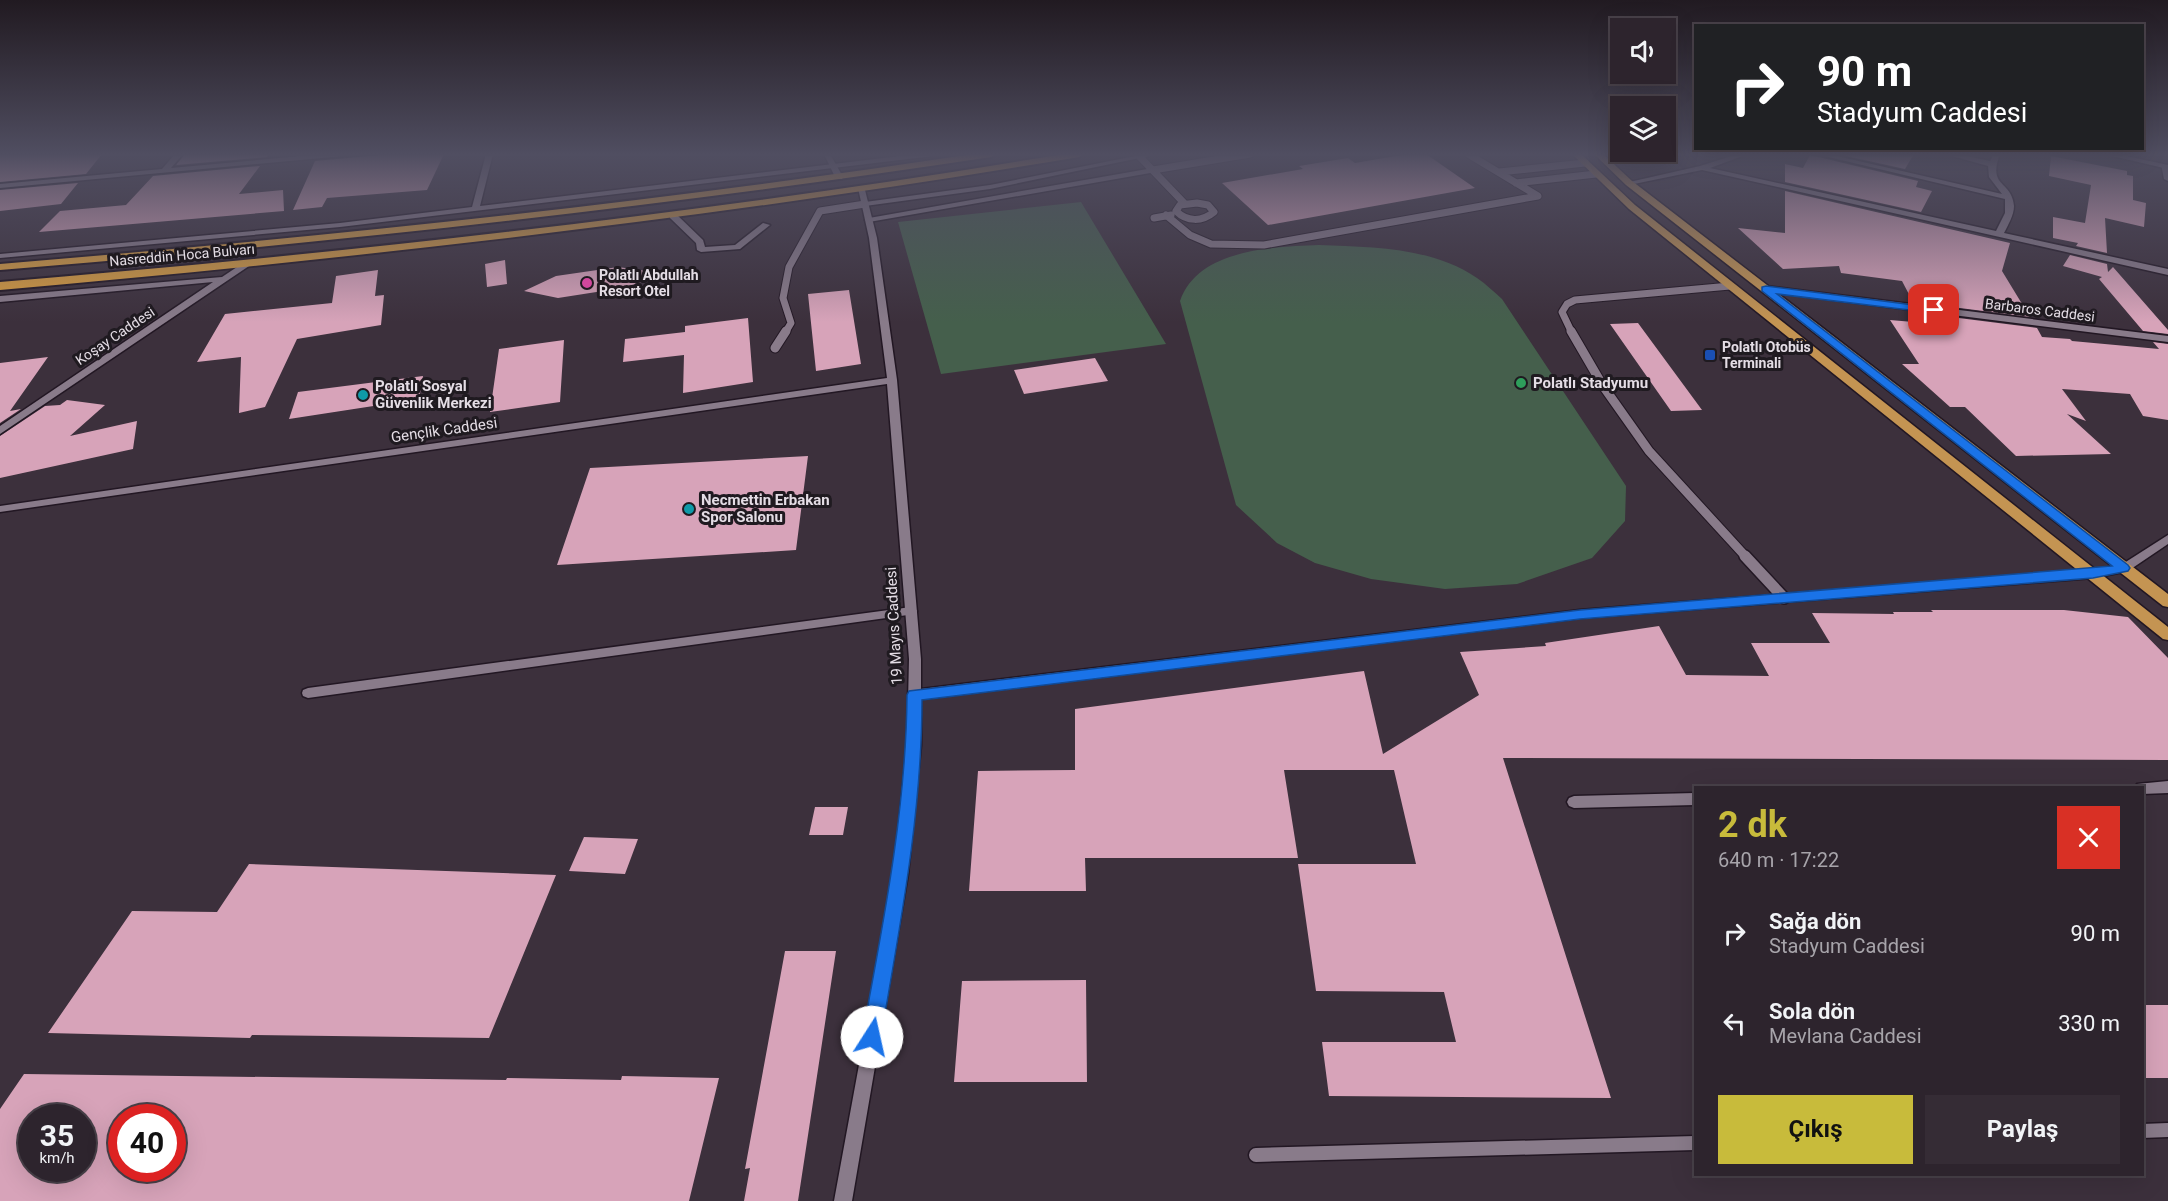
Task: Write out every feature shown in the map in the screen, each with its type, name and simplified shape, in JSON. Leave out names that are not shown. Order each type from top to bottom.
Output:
[{"type":"highway","name":"Nasreddin Hoca Bulvarı","points":[[0,267],[212,250],[417,229],[571,210]]},
{"type":"highway","name":"Nasreddin Hoca Bulvarı","points":[[0,286],[443,244],[716,210]]},
{"type":"main road","points":[[1636,210],[2168,635]]},
{"type":"main road","points":[[1664,210],[2168,602]]},
{"type":"street","points":[[0,256],[476,210]]},
{"type":"street","name":"19 Mayıs Caddesi","points":[[843,1201],[901,874],[914,745],[915,659],[892,380],[867,210]]},
{"type":"street","points":[[869,220],[926,210]]},
{"type":"street","points":[[1892,210],[2168,272]]},
{"type":"street","points":[[2000,234],[2009,210]]},
{"type":"street","points":[[673,216],[700,242],[701,250],[737,247],[766,225]]},
{"type":"street","name":"Koşay Caddesi","points":[[0,431],[246,264]]},
{"type":"street","points":[[0,299],[224,279]]},
{"type":"street","name":"Barbaros Caddesi","points":[[1766,289],[2168,339]]},
{"type":"street","name":"Gençlik Caddesi","points":[[0,509],[892,380]]},
{"type":"street","points":[[914,695],[1580,614],[2093,574],[2124,568],[2168,539]]},
{"type":"street","points":[[308,693],[911,611]]},
{"type":"street","points":[[2144,788],[2168,787]]},
{"type":"street","points":[[1574,802],[1694,799]]},
{"type":"lane","points":[[776,348],[790,322],[783,298],[789,267],[820,211],[826,210]]},
{"type":"lane","points":[[1154,218],[1178,213],[1186,218],[1198,219],[1209,217],[1213,210]]},
{"type":"lane","points":[[1166,216],[1189,237],[1219,246],[1264,245],[1460,210]]},
{"type":"lane","points":[[1730,286],[1575,300],[1567,304],[1562,312],[1587,360],[1618,411],[1649,450],[1784,598]]},
{"type":"lane","points":[[2144,1131],[2168,1130]]},
{"type":"lane","points":[[1256,1155],[1694,1143]]},
{"type":"green space","points":[[1007,210],[1086,210],[1166,344],[941,374],[898,222]]},
{"type":"green space","name":"Polatlı Stadyumu","points":[[1319,245],[1380,248],[1421,254],[1441,260],[1477,278],[1502,299],[1626,486],[1625,521],[1592,558],[1517,584],[1445,589],[1371,579],[1315,563],[1277,543],[1236,505],[1180,301],[1189,284],[1219,261],[1259,250]]},
{"type":"building","points":[[284,210],[284,211],[39,232],[60,211]]},
{"type":"building","points":[[1252,210],[1352,210],[1268,225]]},
{"type":"building","points":[[1785,210],[1867,210],[2010,243],[2002,271],[2030,317],[1913,302],[1902,281],[1841,273],[1839,266],[1783,269],[1738,228],[1785,233]]},
{"type":"building","points":[[2087,210],[2145,210],[2144,227],[2105,218],[2107,253],[2076,246],[2078,243],[2053,238],[2053,217],[2085,223]]},
{"type":"building","points":[[2070,255],[2107,264],[2108,272],[2113,267],[2168,330],[2168,334],[2143,331],[2099,279],[2102,277],[2063,266]]},
{"type":"building","points":[[505,260],[507,284],[487,287],[485,264]]},
{"type":"building","name":"Polatlı Abdullah Resort Otel","points":[[618,267],[668,274],[622,288],[558,298],[524,291],[556,276]]},
{"type":"building","points":[[378,270],[375,296],[384,295],[381,325],[297,339],[265,407],[239,413],[241,357],[197,362],[225,314],[332,303],[336,276]]},
{"type":"building","points":[[849,290],[861,364],[816,371],[808,294]]},
{"type":"building","points":[[1919,313],[2037,328],[2042,337],[2072,341],[2159,349],[2153,342],[2168,344],[2168,420],[2143,416],[2130,394],[2062,389],[2086,421],[2067,414],[2111,454],[2016,456],[1965,407],[1950,407],[1902,364],[1919,364],[1890,320],[1925,323]]},
{"type":"building","points":[[748,318],[753,382],[683,393],[684,355],[623,362],[625,339],[685,332],[685,326]]},
{"type":"building","points":[[1638,323],[1702,410],[1671,411],[1610,324]]},
{"type":"building","points":[[564,340],[560,402],[490,412],[499,349]]},
{"type":"building","points":[[48,357],[10,411],[21,409],[0,423],[0,363]]},
{"type":"building","points":[[1095,358],[1108,381],[1024,394],[1014,370]]},
{"type":"building","name":"Polatlı Sosyal Güvenlik Merkezi","points":[[423,376],[419,399],[289,419],[298,392]]},
{"type":"building","points":[[67,400],[105,405],[70,436],[137,421],[133,449],[0,478],[0,436],[45,406],[60,405]]},
{"type":"building","name":"Necmettin Erbakan Spor Salonu","points":[[808,456],[796,550],[557,565],[590,468]]},
{"type":"building","points":[[1931,610],[2064,610],[2128,617],[2168,658],[2168,760],[1503,758],[1611,1098],[1329,1096],[1322,1042],[1456,1042],[1444,992],[1316,991],[1298,864],[1416,864],[1394,770],[1284,770],[1298,858],[1085,858],[1086,891],[969,891],[978,771],[1075,770],[1075,709],[1364,671],[1383,754],[1479,695],[1460,652],[1546,646],[1545,643],[1659,626],[1686,675],[1769,676],[1751,643],[1830,643],[1812,613],[1894,614],[1893,612],[1933,612]]},
{"type":"building","points":[[815,807],[848,807],[843,835],[809,835]]},
{"type":"building","points":[[584,837],[638,839],[625,874],[569,871]]},
{"type":"building","points":[[249,864],[556,875],[489,1038],[252,1035],[250,1038],[48,1033],[132,911],[217,912]]},
{"type":"building","points":[[785,951],[836,951],[798,1201],[744,1201],[750,1168],[745,1169]]},
{"type":"building","points":[[1086,980],[1087,1082],[954,1082],[962,981]]},
{"type":"building","points":[[2144,1005],[2168,1005],[2168,1078],[2144,1078]]},
{"type":"building","points":[[24,1074],[506,1080],[507,1078],[621,1080],[622,1076],[719,1078],[689,1201],[0,1201],[0,1109]]},
{"type":"place","name":"Polatlı Abdullah Resort Otel","points":[[587,283]]},
{"type":"place","name":"Polatlı Otobüs Terminali","points":[[1710,355]]},
{"type":"place","name":"Polatlı Stadyumu","points":[[1521,383]]},
{"type":"place","name":"Polatlı Sosyal Güvenlik Merkezi","points":[[363,395]]},
{"type":"place","name":"Necmettin Erbakan Spor Salonu","points":[[689,509]]},
{"type":"route","points":[[872,1037],[901,874],[914,745],[914,695],[1580,614],[2093,574],[2124,568],[1766,289],[1934,310]]}]
